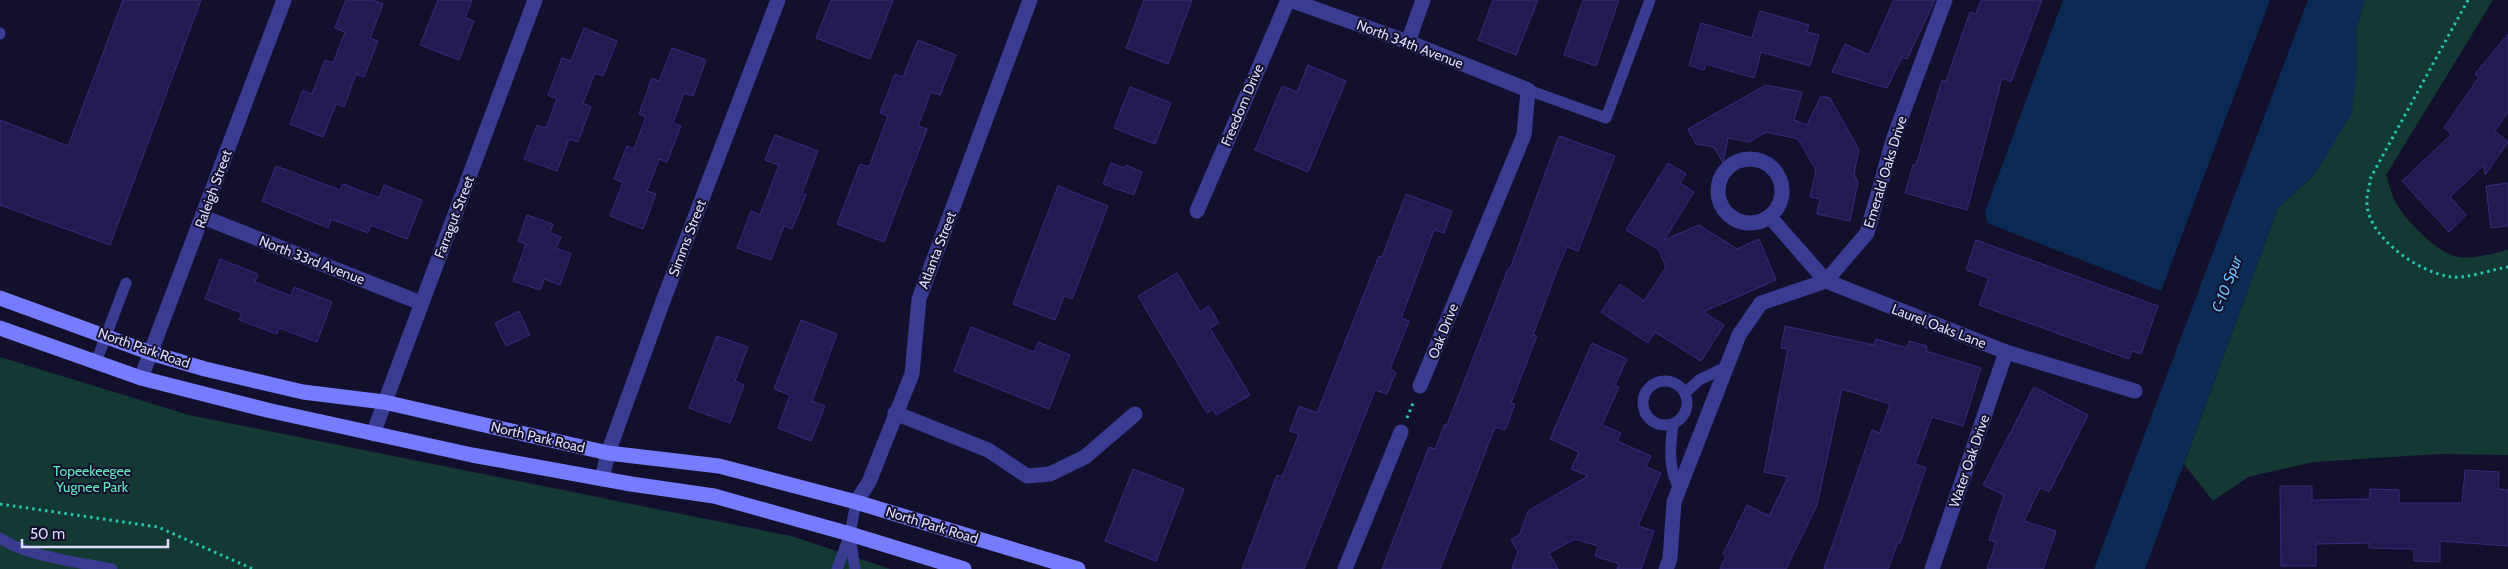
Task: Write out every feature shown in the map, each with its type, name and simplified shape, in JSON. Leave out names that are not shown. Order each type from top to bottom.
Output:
[{"type":"street","name":"Raleigh Street","points":[[141,378],[284,0]]},
{"type":"street","name":"Farragut Street","points":[[373,434],[535,0]]},
{"type":"street","name":"Simms Street","points":[[602,479],[608,453],[666,293],[778,0]]},
{"type":"street","name":"Atlanta Street","points":[[856,502],[869,482],[912,374],[919,299],[1030,0]]},
{"type":"street","name":"North 34th Avenue","points":[[1289,0],[1307,3],[1528,90]]},
{"type":"street","name":"Freedom Drive","points":[[1197,211],[1289,0]]},
{"type":"street","points":[[1408,42],[1423,0]]},
{"type":"street","name":"Emerald Oaks Drive","points":[[1826,282],[1867,233],[1894,137],[1945,0]]},
{"type":"street","name":"Oak Drive","points":[[1420,386],[1524,134],[1528,90]]},
{"type":"street","points":[[1754,159],[1766,163],[1776,171],[1781,182],[1782,195],[1778,207],[1770,217],[1759,223],[1746,224],[1734,220],[1724,212],[1719,200],[1718,188],[1722,176],[1730,166],[1741,160],[1754,159]]},
{"type":"street","name":"North 33rd Avenue","points":[[203,217],[421,303]]},
{"type":"street","name":"Laurel Oaks Lane","points":[[1770,217],[1826,282],[2006,352],[2135,391]]},
{"type":"street","points":[[1666,569],[1670,559],[1674,502],[1739,336],[1761,303],[1826,282]]},
{"type":"street","name":"North Park Road","points":[[0,298],[151,353],[206,369],[303,392],[384,402],[608,453],[719,466],[856,502],[1078,569]]},
{"type":"street","name":"North Park Road","points":[[0,328],[141,378],[373,434],[602,479],[714,496],[850,534],[964,569]]},
{"type":"street","name":"Water Oak Drive","points":[[1932,569],[2006,352]]},
{"type":"street","points":[[895,413],[988,450],[1027,476],[1050,474],[1084,457],[1135,414]]},
{"type":"street","points":[[1345,569],[1402,432]]},
{"type":"lane","points":[[1528,90],[1606,118],[1650,0]]},
{"type":"lane","points":[[96,362],[126,283]]},
{"type":"lane","points":[[1685,393],[1698,380],[1726,367]]},
{"type":"lane","points":[[1673,424],[1658,424],[1646,415],[1644,408],[1645,393],[1655,383],[1669,381],[1681,387],[1687,400],[1684,414],[1673,424],[1669,452],[1672,476],[1679,489]]},
{"type":"lane","points":[[837,569],[850,534],[856,502]]},
{"type":"lane","points":[[850,534],[855,569]]},
{"type":"lane","points":[[0,538],[37,553],[112,569]]},
{"type":"path","points":[[2468,0],[2371,177],[2366,203],[2373,226],[2393,248],[2427,269],[2453,278],[2508,267]]},
{"type":"path","points":[[1402,432],[1420,386]]},
{"type":"path","points":[[0,504],[158,527],[253,569]]},
{"type":"green space","points":[[2365,0],[2493,0],[2386,175],[2394,198],[2406,217],[2429,241],[2446,252],[2454,256],[2467,258],[2508,250],[2508,455],[2440,454],[2313,462],[2248,477],[2213,501],[2184,464],[2278,208],[2315,174],[2357,71],[2356,29]]},
{"type":"green space","name":"Topeekeegee Yugnee Park","points":[[0,357],[189,415],[791,536],[890,569],[0,569]]},
{"type":"water","points":[[2063,0],[2270,0],[2161,291],[1987,223],[1985,212]]},
{"type":"water","name":"C-10 Spur","points":[[2308,0],[2365,0],[2356,29],[2357,71],[2352,113],[2315,174],[2278,208],[2145,569],[2094,569]]},
{"type":"building","points":[[123,0],[201,0],[110,245],[0,205],[0,120],[68,146]]},
{"type":"building","points":[[346,0],[372,0],[383,4],[370,38],[378,41],[364,77],[356,74],[344,107],[336,104],[323,137],[290,124],[303,90],[312,94],[325,60],[333,63],[345,32],[335,28]]},
{"type":"building","points":[[438,0],[472,0],[465,18],[474,21],[459,60],[420,45]]},
{"type":"building","points":[[831,0],[893,0],[870,59],[816,38]]},
{"type":"building","points":[[1144,0],[1192,0],[1168,64],[1126,48]]},
{"type":"building","points":[[1493,0],[1538,0],[1516,55],[1478,40]]},
{"type":"building","points":[[1583,0],[1619,0],[1596,66],[1564,55]]},
{"type":"building","points":[[1894,0],[1935,0],[1907,59],[1902,57],[1887,88],[1832,72],[1845,44],[1869,55]]},
{"type":"building","points":[[1981,0],[2042,0],[2011,82],[2002,78],[1967,210],[1905,193],[1913,165],[1916,165],[1942,80],[1946,81],[1970,12],[1976,14]]},
{"type":"building","points":[[1760,11],[1809,25],[1807,32],[1819,35],[1810,66],[1761,52],[1754,78],[1706,64],[1704,70],[1689,65],[1701,23],[1752,38]]},
{"type":"building","points":[[584,28],[617,41],[603,76],[595,73],[583,103],[591,107],[578,142],[569,139],[557,171],[524,159],[537,125],[546,128],[557,99],[548,95],[562,58],[571,61]]},
{"type":"building","points":[[2508,34],[2508,112],[2495,131],[2508,142],[2485,175],[2484,165],[2450,197],[2466,215],[2449,232],[2402,181],[2452,134],[2444,128],[2479,77],[2475,74]]},
{"type":"building","points":[[918,40],[956,55],[940,95],[931,92],[918,126],[927,129],[884,242],[837,224],[860,164],[869,167],[888,116],[880,113],[895,74],[903,77]]},
{"type":"building","points":[[672,48],[706,60],[693,96],[684,93],[673,123],[681,126],[667,162],[659,159],[647,191],[656,194],[643,229],[610,216],[623,182],[614,179],[627,146],[634,149],[646,117],[639,114],[652,78],[659,81]]},
{"type":"building","points":[[1308,65],[1346,81],[1308,172],[1255,150],[1282,86],[1297,92]]},
{"type":"building","points":[[1766,85],[1802,92],[1794,120],[1807,125],[1821,96],[1830,98],[1859,150],[1854,174],[1858,182],[1850,221],[1817,214],[1820,199],[1810,197],[1816,170],[1798,139],[1766,132],[1749,142],[1728,138],[1723,163],[1714,147],[1696,144],[1688,129]]},
{"type":"building","points":[[1130,87],[1171,103],[1155,144],[1114,128]]},
{"type":"building","points":[[775,135],[818,151],[802,193],[806,195],[792,229],[784,226],[771,260],[737,248],[751,211],[760,215],[779,165],[765,160]]},
{"type":"building","points":[[1559,136],[1615,156],[1578,251],[1567,247],[1557,270],[1533,335],[1537,336],[1511,403],[1515,404],[1505,430],[1495,427],[1440,569],[1382,569],[1429,447],[1435,449],[1445,424],[1447,425],[1508,269],[1510,269]]},
{"type":"building","points":[[1111,163],[1124,168],[1126,165],[1142,172],[1134,195],[1103,184]]},
{"type":"building","points":[[1668,163],[1686,174],[1680,183],[1694,192],[1664,240],[1699,225],[1737,249],[1759,239],[1776,280],[1703,312],[1724,325],[1701,361],[1655,332],[1648,343],[1601,312],[1620,284],[1644,301],[1666,267],[1658,249],[1626,230]]},
{"type":"building","points":[[276,166],[340,190],[343,184],[379,198],[384,185],[422,200],[407,239],[371,225],[368,233],[331,219],[328,228],[262,201]]},
{"type":"building","points":[[2508,183],[2508,226],[2491,228],[2486,186]]},
{"type":"building","points":[[1058,186],[1108,206],[1072,299],[1064,296],[1055,320],[1013,304]]},
{"type":"building","points":[[1406,194],[1452,211],[1444,233],[1434,230],[1401,318],[1409,321],[1390,369],[1396,372],[1387,394],[1375,390],[1304,569],[1242,569],[1277,475],[1282,477],[1299,434],[1290,431],[1299,406],[1317,413],[1379,256],[1382,257]]},
{"type":"building","points":[[527,215],[553,224],[550,233],[561,237],[556,248],[571,254],[560,285],[544,279],[540,290],[513,281],[526,244],[518,241]]},
{"type":"building","points":[[1976,240],[2158,306],[2141,354],[2132,351],[2129,359],[1979,305],[1989,278],[1966,270]]},
{"type":"building","points":[[220,259],[258,274],[255,282],[291,296],[294,287],[332,302],[317,342],[279,328],[277,334],[239,320],[242,313],[205,299]]},
{"type":"building","points":[[1177,273],[1200,312],[1209,306],[1219,323],[1210,328],[1250,395],[1216,415],[1213,409],[1207,413],[1138,296]]},
{"type":"building","points":[[519,311],[530,335],[506,346],[495,323]]},
{"type":"building","points":[[801,320],[837,334],[812,401],[825,406],[811,441],[778,428],[790,395],[774,389]]},
{"type":"building","points":[[1785,326],[1874,345],[1876,339],[1907,348],[1909,341],[1927,346],[1926,351],[1981,368],[1963,426],[1932,417],[1915,464],[1926,468],[1900,543],[1898,542],[1888,569],[1824,569],[1872,430],[1880,433],[1890,404],[1842,389],[1817,505],[1786,569],[1720,569],[1726,556],[1723,554],[1747,505],[1769,516],[1788,477],[1764,472],[1788,349],[1781,348]]},
{"type":"building","points":[[971,327],[1034,352],[1038,342],[1070,355],[1049,409],[954,371]]},
{"type":"building","points":[[717,336],[748,347],[735,381],[744,385],[730,423],[689,408]]},
{"type":"building","points":[[1592,343],[1627,359],[1615,385],[1619,387],[1602,425],[1621,433],[1617,441],[1651,456],[1646,467],[1661,473],[1638,526],[1654,531],[1641,569],[1617,569],[1619,564],[1595,556],[1598,546],[1575,539],[1549,553],[1558,569],[1512,569],[1518,552],[1511,540],[1520,534],[1528,511],[1588,476],[1571,469],[1579,452],[1550,439]]},
{"type":"building","points":[[2034,387],[2088,415],[2049,492],[2040,488],[2024,521],[2056,531],[2043,569],[1987,569],[1996,542],[1989,540],[2004,495],[1983,485]]},
{"type":"building","points":[[1133,469],[1184,489],[1156,561],[1105,541]]},
{"type":"building","points":[[2465,470],[2499,472],[2498,489],[2508,490],[2508,546],[2440,541],[2440,562],[2414,561],[2414,549],[2369,548],[2369,543],[2316,544],[2316,566],[2281,566],[2280,486],[2312,486],[2312,500],[2370,499],[2370,489],[2399,490],[2399,503],[2462,503]]}]
